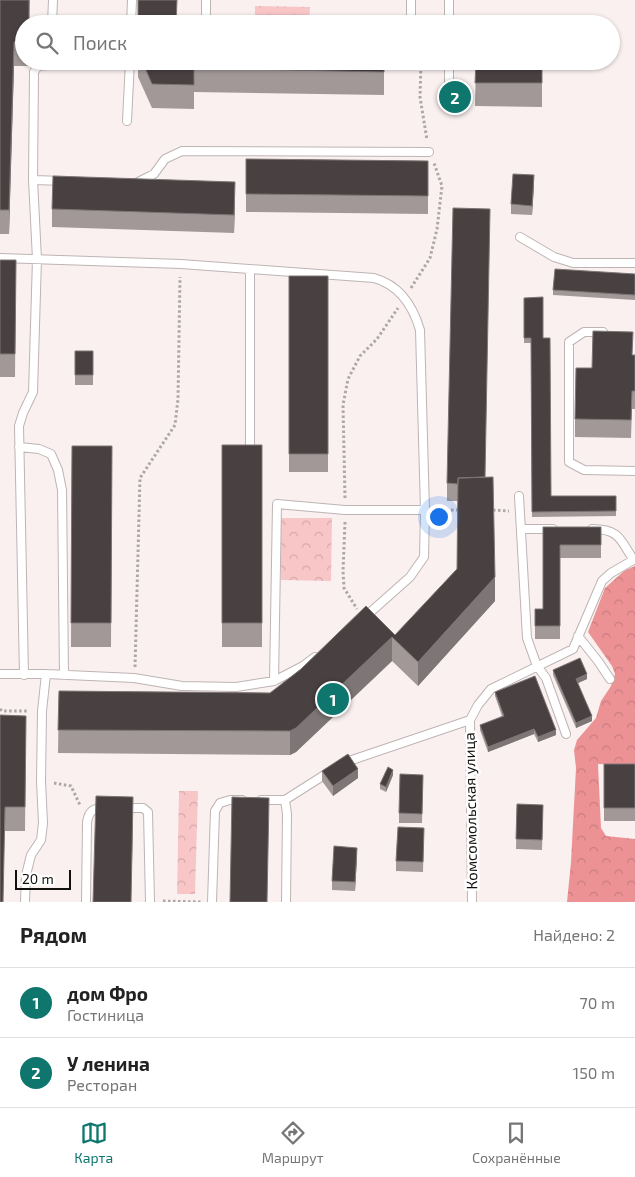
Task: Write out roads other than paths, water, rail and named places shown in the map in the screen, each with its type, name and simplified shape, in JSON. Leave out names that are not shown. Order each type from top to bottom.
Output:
[{"type":"lane","points":[[52,15],[53,0]]},
{"type":"lane","points":[[131,15],[132,0]]},
{"type":"lane","points":[[206,0],[206,15]]},
{"type":"lane","points":[[411,0],[411,15]]},
{"type":"lane","points":[[449,0],[449,15]]},
{"type":"lane","points":[[24,675],[19,426],[33,392],[36,259],[33,180],[35,70]]},
{"type":"lane","points":[[127,121],[130,70]]},
{"type":"lane","points":[[449,70],[449,92]]},
{"type":"lane","points":[[129,182],[138,182],[154,174],[166,159],[182,151],[429,152]]},
{"type":"lane","points":[[33,180],[71,181]]},
{"type":"lane","points":[[520,237],[554,257],[573,263],[635,263]]},
{"type":"lane","points":[[0,258],[181,264],[374,278],[385,281],[394,287],[416,315],[420,330],[425,510],[424,557],[410,577],[360,621]]},
{"type":"lane","points":[[250,270],[250,447]]},
{"type":"lane","points":[[610,332],[584,332],[569,342],[569,462],[584,470],[635,471]]},
{"type":"lane","points":[[19,447],[39,449],[51,454],[58,470],[62,490],[64,675]]},
{"type":"lane","points":[[518,496],[522,530],[527,638],[537,666],[546,678],[566,734]]},
{"type":"lane","points":[[274,681],[277,504],[345,510],[425,510]]},
{"type":"lane","points":[[522,530],[558,530]]},
{"type":"lane","points":[[586,530],[604,530],[618,535],[634,559]]},
{"type":"lane","name":"Комсомольская улица","points":[[472,902],[470,720],[478,705],[491,690],[573,648],[602,581],[634,559]]},
{"type":"lane","points":[[578,636],[610,679]]},
{"type":"lane","points":[[0,674],[134,678],[182,686],[236,687],[274,681],[303,666],[324,651]]},
{"type":"lane","points":[[25,902],[26,875],[31,855],[41,840],[43,823],[41,781],[42,711],[46,674]]},
{"type":"lane","points":[[212,902],[215,811],[220,803],[230,800],[285,800],[345,762],[470,720]]},
{"type":"lane","points":[[285,800],[287,814],[286,902]]},
{"type":"lane","points":[[86,902],[87,822],[89,813],[95,808],[143,808],[148,812],[150,902]]},
{"type":"place","name":"У ленина","points":[[455,97]]},
{"type":"place","name":"дом Фро","points":[[333,699]]}]
